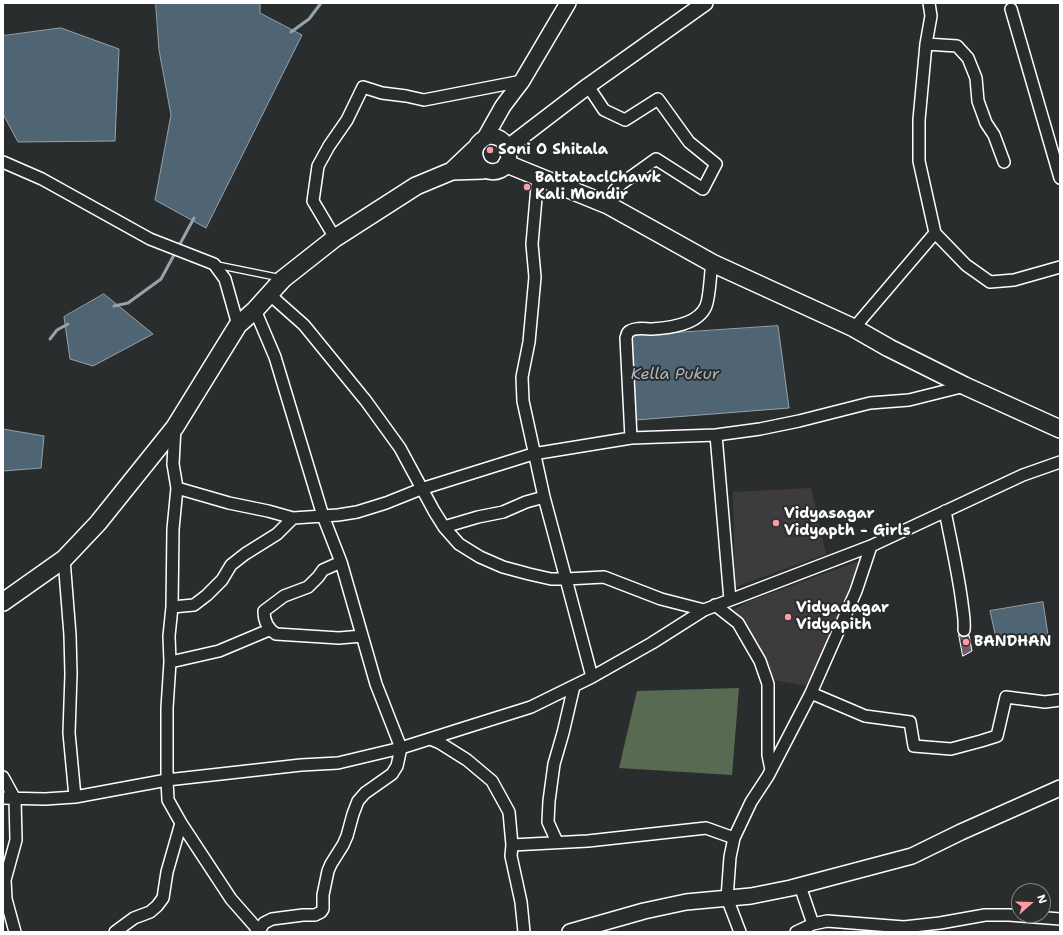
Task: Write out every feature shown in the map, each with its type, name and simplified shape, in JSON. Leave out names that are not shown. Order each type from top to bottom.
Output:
[{"type":"main road","points":[[452,171],[480,144]]},
{"type":"main road","points":[[506,151],[538,175],[608,205],[712,264],[854,328],[889,348],[965,386],[1060,429]]},
{"type":"main road","points":[[3,602],[64,559],[98,523],[175,427],[238,325],[255,310],[283,279],[335,238],[416,186],[452,171],[483,170]]},
{"type":"street","points":[[503,106],[506,151],[502,169],[489,172],[483,170],[479,166],[475,158],[480,144],[503,106],[522,81],[568,3]]},
{"type":"street","points":[[506,151],[588,86],[705,3]]},
{"type":"street","points":[[929,3],[931,16],[926,44],[919,120],[920,161],[934,233],[966,265],[990,282],[1014,280],[1060,267]]},
{"type":"street","points":[[1011,9],[1060,178]]},
{"type":"street","points":[[926,44],[957,46],[968,58],[976,78],[978,101],[986,123],[994,135],[1004,162]]},
{"type":"street","points":[[335,238],[313,201],[318,166],[329,146],[347,120],[363,87],[382,93],[424,100],[522,81]]},
{"type":"street","points":[[588,86],[604,110],[625,120],[658,99],[689,142],[716,164],[703,189],[656,159],[621,184],[614,191],[608,205]]},
{"type":"street","points":[[480,144],[489,136],[494,136],[506,151]]},
{"type":"street","points":[[4,165],[42,179],[150,239],[214,264],[225,279],[238,325]]},
{"type":"street","points":[[538,175],[532,244],[535,277],[529,342],[522,377],[523,401],[544,496],[592,677]]},
{"type":"street","points":[[854,328],[934,233]]},
{"type":"street","points":[[631,438],[626,338],[628,333],[636,329],[660,328],[691,322],[701,314],[706,306],[712,264]]},
{"type":"street","points":[[269,294],[304,325],[366,401],[400,448],[421,490],[444,527],[459,544],[480,557],[503,567],[551,579],[604,577],[660,599],[704,610]]},
{"type":"street","points":[[175,427],[173,464],[177,488],[173,529],[172,607],[169,636],[170,662],[167,708],[168,800],[181,823],[231,899],[258,932],[264,923],[272,919],[315,915],[323,909],[323,895],[328,872],[345,840],[358,801],[365,792],[392,774],[397,766],[401,748],[376,684],[340,562],[323,516],[275,358],[255,310]]},
{"type":"street","points":[[177,488],[229,503],[293,518],[338,515],[356,512],[386,503],[421,490],[534,454],[631,438],[716,435],[760,429],[870,403],[909,400],[965,386]]},
{"type":"street","points":[[716,435],[730,600]]},
{"type":"street","points":[[3,798],[45,799],[75,797],[167,780],[301,765],[338,763],[401,748],[531,707],[592,677],[652,643],[704,610],[871,546],[1024,475],[1060,462]]},
{"type":"street","points":[[444,527],[478,517],[503,512],[544,496]]},
{"type":"street","points":[[945,511],[959,578],[962,608],[965,619],[964,630]]},
{"type":"street","points":[[172,607],[194,605],[222,580],[231,565],[245,554],[277,534],[293,518]]},
{"type":"street","points":[[740,932],[727,898],[730,857],[734,838],[751,802],[771,770],[812,693],[856,591],[871,546]]},
{"type":"street","points":[[64,559],[69,609],[71,674],[69,733],[75,797]]},
{"type":"street","points":[[340,562],[323,570],[308,587],[284,596],[264,611],[264,617],[269,630],[276,634],[339,638],[362,636]]},
{"type":"street","points":[[715,606],[738,623],[760,661],[768,684],[768,755],[771,770]]},
{"type":"street","points":[[175,661],[219,651],[269,630]]},
{"type":"street","points":[[557,842],[548,822],[549,801],[554,764],[574,686]]},
{"type":"street","points":[[812,693],[865,716],[910,722],[914,746],[951,749],[998,736],[1006,697],[1045,702],[1060,700]]},
{"type":"street","points":[[430,739],[440,743],[467,760],[492,781],[509,812],[512,845],[511,856],[521,902],[524,932]]},
{"type":"street","points":[[3,777],[15,799],[16,840],[4,880],[6,899],[14,932]]},
{"type":"street","points":[[570,932],[599,927],[644,911],[686,902],[751,896],[800,886],[912,856],[1060,788]]},
{"type":"street","points":[[115,932],[134,918],[150,912],[163,898],[166,872],[181,823]]},
{"type":"street","points":[[512,845],[532,843],[548,844],[557,842],[630,837],[706,828],[734,838]]},
{"type":"street","points":[[800,886],[813,924]]},
{"type":"street","points":[[796,932],[813,924],[827,921],[860,928],[904,927],[940,923],[985,915],[1009,915],[1060,920]]},
{"type":"lane","points":[[214,264],[283,279]]},
{"type":"shaded area","name":"Vidyasagar Vidyapth - Girls","points":[[811,488],[826,554],[735,587],[733,492]]},
{"type":"shaded area","name":"Vidyadagar Vidyapith","points":[[859,561],[843,605],[809,686],[773,680],[734,610],[747,602]]},
{"type":"green space","points":[[739,688],[732,775],[619,768],[637,691]]},
{"type":"water","points":[[156,3],[260,3],[260,13],[302,35],[206,228],[155,200],[171,115],[159,50]]},
{"type":"water","points":[[61,28],[119,49],[115,141],[18,142],[3,114],[3,36]]},
{"type":"water","points":[[104,294],[153,334],[93,366],[70,359],[64,317]]},
{"type":"water","name":"Kella Pukur","points":[[778,326],[789,408],[636,420],[630,336]]},
{"type":"water","points":[[3,429],[44,436],[41,468],[3,471]]},
{"type":"water","points":[[1043,602],[1048,635],[998,647],[990,611]]},
{"type":"building","name":"BANDHAN","points":[[959,635],[964,637],[969,635],[972,651],[963,656]]},
{"type":"waterway","points":[[291,32],[309,19],[321,3]]},
{"type":"waterway","points":[[114,306],[128,303],[161,279],[194,218]]},
{"type":"waterway","points":[[50,339],[57,330],[68,324]]},
{"type":"place","name":"Soni O Shitala","points":[[490,150]]},
{"type":"place","name":"BattataclChawk Kali Mondir","points":[[527,187]]},
{"type":"place","name":"Vidyasagar Vidyapth - Girls","points":[[776,523]]},
{"type":"place","name":"Vidyadagar Vidyapith","points":[[788,617]]},
{"type":"place","name":"BANDHAN","points":[[966,642]]}]
